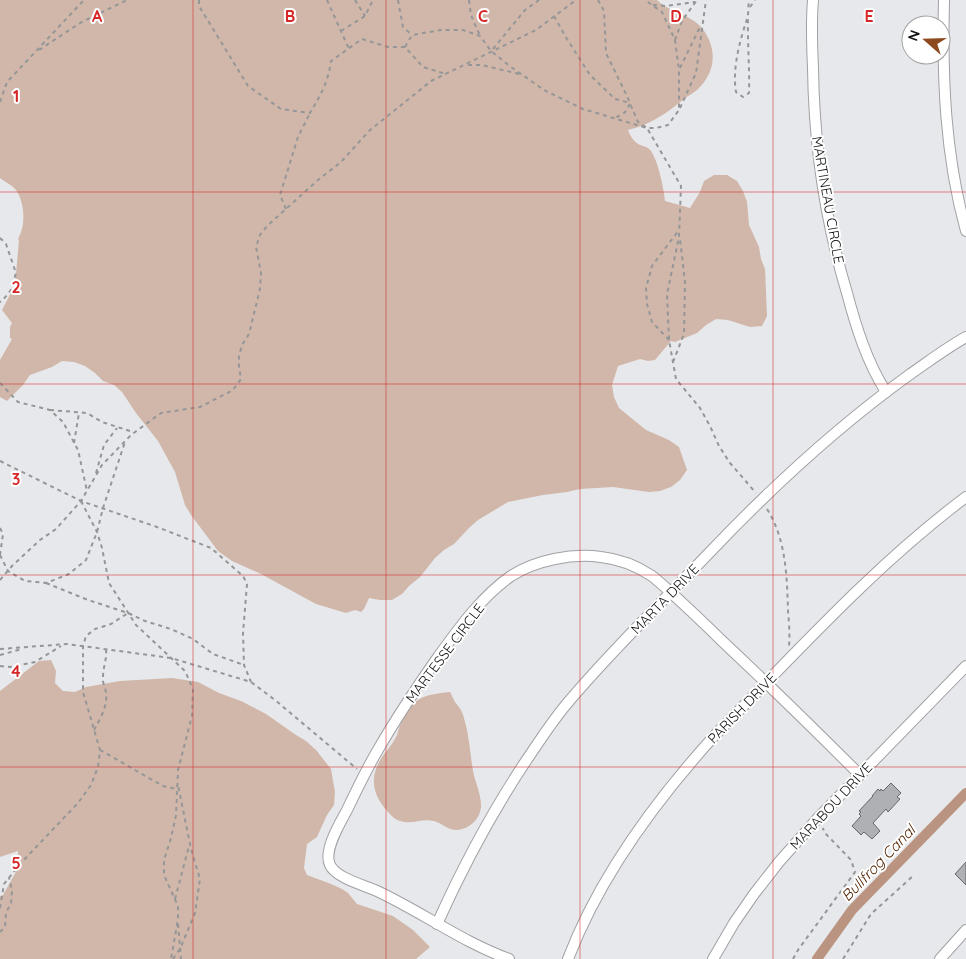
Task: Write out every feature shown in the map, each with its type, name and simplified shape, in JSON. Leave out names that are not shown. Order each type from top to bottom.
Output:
[{"type":"street","name":"MARTINEAU CIRCLE","points":[[813,0],[813,100],[828,221],[855,320],[870,362],[886,392]]},
{"type":"street","points":[[944,0],[943,52],[945,103],[951,159],[966,231]]},
{"type":"street","name":"MARTA DRIVE","points":[[438,924],[488,822],[542,737],[569,701],[762,500],[817,449],[886,392],[966,337]]},
{"type":"street","name":"PARISH DRIVE","points":[[568,959],[599,894],[614,868],[648,816],[694,759],[865,582],[924,529],[966,497]]},
{"type":"street","name":"MARTESSE CIRCLE","points":[[509,959],[478,946],[378,892],[338,874],[329,864],[329,851],[333,838],[364,774],[414,691],[454,635],[488,595],[519,572],[535,564],[574,556],[602,557],[622,561],[642,570],[671,593],[767,683],[860,775]]},
{"type":"street","name":"MARABOU DRIVE","points":[[713,959],[734,923],[779,862],[818,818],[966,666]]},
{"type":"street","points":[[940,959],[966,930]]},
{"type":"path","points":[[0,102],[7,82],[84,0]]},
{"type":"path","points":[[35,53],[80,23],[127,0]]},
{"type":"path","points":[[199,0],[199,6],[248,86],[281,109],[310,113]]},
{"type":"path","points":[[327,0],[349,49]]},
{"type":"path","points":[[356,0],[365,16]]},
{"type":"path","points":[[341,31],[365,16],[373,0]]},
{"type":"path","points":[[398,0],[403,27],[412,35]]},
{"type":"path","points":[[469,0],[470,15],[480,36],[491,51],[510,67],[544,90],[584,109],[647,128],[668,125],[679,110],[696,73],[706,0]]},
{"type":"path","points":[[491,51],[525,10],[539,0]]},
{"type":"path","points":[[0,580],[40,540],[56,529],[81,501],[102,465],[133,432],[161,413],[200,407],[232,390],[241,379],[239,356],[242,345],[250,334],[260,289],[261,273],[256,248],[260,235],[267,226],[341,162],[370,131],[431,81],[536,30],[576,0]]},
{"type":"path","points":[[598,0],[604,12],[606,53],[638,122],[647,128],[681,186],[679,237],[667,294],[669,340],[676,378],[700,408],[719,446],[730,463],[762,500],[775,521],[784,553],[788,595],[790,642],[787,662]]},
{"type":"path","points":[[645,0],[662,12],[675,40],[680,70],[679,110]]},
{"type":"path","points":[[748,19],[742,35],[734,81],[736,92],[743,97],[749,93],[750,81],[749,0]]},
{"type":"path","points":[[748,9],[755,0]]},
{"type":"path","points":[[651,4],[666,6],[696,1]]},
{"type":"path","points":[[675,40],[682,22],[696,1]]},
{"type":"path","points":[[554,16],[590,75],[615,99],[630,103]]},
{"type":"path","points":[[680,70],[702,23]]},
{"type":"path","points":[[412,35],[442,30],[463,30],[480,36]]},
{"type":"path","points":[[405,47],[412,35]]},
{"type":"path","points":[[286,209],[280,195],[298,137],[323,91],[329,75],[331,61],[362,39],[388,47],[405,47],[423,67],[446,74]]},
{"type":"path","points":[[465,64],[482,65],[522,75]]},
{"type":"path","points":[[614,118],[624,114],[630,103]]},
{"type":"path","points":[[669,340],[652,322],[647,304],[646,288],[652,266],[680,229]]},
{"type":"path","points":[[673,364],[684,334],[685,282],[679,237]]},
{"type":"path","points":[[0,238],[6,244],[16,273],[12,290],[0,302]]},
{"type":"path","points":[[0,383],[18,402],[50,410],[86,413],[102,422],[133,432]]},
{"type":"path","points":[[50,410],[63,422],[78,450],[87,491]]},
{"type":"path","points":[[74,443],[79,412]]},
{"type":"path","points":[[95,477],[104,445],[117,427]]},
{"type":"path","points":[[46,583],[69,574],[86,560],[97,532],[102,508],[126,440]]},
{"type":"path","points":[[0,461],[81,501],[211,548],[243,576],[247,584],[243,633],[244,665],[251,682]]},
{"type":"path","points":[[81,501],[97,532],[109,583],[136,626],[185,671],[193,689],[192,716],[178,770],[176,815],[164,860],[164,875],[178,906],[181,959]]},
{"type":"path","points":[[0,528],[3,534],[0,555],[8,571],[25,581],[46,583],[171,629],[193,639],[213,654],[244,665]]},
{"type":"path","points":[[0,908],[4,884],[20,864],[78,803],[91,785],[98,766],[100,750],[83,692],[83,646],[86,636],[95,629],[111,624],[128,613]]},
{"type":"path","points":[[0,649],[63,645],[106,649],[172,658],[251,682],[364,774]]},
{"type":"path","points":[[0,666],[10,667],[35,662],[63,645]]},
{"type":"path","points":[[0,655],[27,647]]},
{"type":"path","points":[[94,730],[106,704],[106,693],[102,678],[107,657],[106,649]]},
{"type":"path","points":[[100,750],[163,786],[176,789]]},
{"type":"path","points":[[172,959],[180,949],[195,914],[200,879],[190,843],[177,781]]},
{"type":"path","points":[[793,959],[856,872],[851,860],[824,832],[818,818]]},
{"type":"path","points":[[175,899],[190,843]]},
{"type":"path","points":[[843,959],[871,914],[913,876]]},
{"type":"path","points":[[0,932],[5,927],[6,913],[11,903],[12,891],[9,878]]},
{"type":"path","points":[[172,959],[178,919]]},
{"type":"shaded area","points":[[0,0],[657,0],[692,19],[702,28],[711,44],[713,60],[708,76],[697,90],[666,113],[644,125],[628,130],[634,141],[648,148],[654,157],[662,181],[665,201],[690,208],[700,192],[704,181],[714,175],[727,175],[737,181],[747,202],[749,225],[759,247],[765,269],[767,316],[762,326],[750,327],[728,320],[716,319],[697,333],[675,342],[671,341],[655,360],[640,359],[618,366],[612,385],[614,397],[619,408],[646,430],[669,440],[679,447],[687,470],[680,480],[671,487],[660,491],[649,492],[613,487],[580,489],[508,502],[478,520],[454,544],[435,558],[420,577],[402,594],[392,600],[369,598],[361,612],[355,610],[346,613],[316,604],[261,574],[232,561],[218,551],[191,515],[185,505],[175,472],[158,441],[122,392],[114,385],[103,381],[85,366],[74,362],[62,361],[30,375],[7,401],[0,397],[0,360],[12,339],[10,338],[10,327],[12,323],[2,310],[15,285],[18,239],[22,228],[23,208],[16,190],[0,178]]},
{"type":"shaded area","points":[[51,660],[56,671],[55,683],[63,691],[75,692],[86,687],[120,681],[172,678],[198,682],[266,714],[306,741],[331,769],[335,792],[334,805],[317,837],[307,844],[304,868],[307,875],[342,889],[357,904],[393,916],[413,930],[430,947],[416,959],[0,959],[0,896],[3,895],[17,870],[18,851],[0,857],[0,691],[39,661]]},
{"type":"shaded area","points":[[450,692],[462,711],[465,722],[473,771],[480,799],[480,812],[473,823],[458,830],[434,821],[404,822],[397,820],[383,806],[376,794],[374,776],[378,763],[396,738],[403,718],[412,705],[424,697]]},
{"type":"building","points":[[891,783],[901,793],[897,797],[900,799],[888,812],[886,809],[873,823],[880,831],[872,839],[864,832],[861,835],[852,826],[861,816],[859,811],[878,789],[883,791]]},
{"type":"building","points":[[966,862],[966,885],[955,874]]},
{"type":"waterway","name":"Bullfrog Canal","points":[[817,959],[852,910],[966,793]]}]
